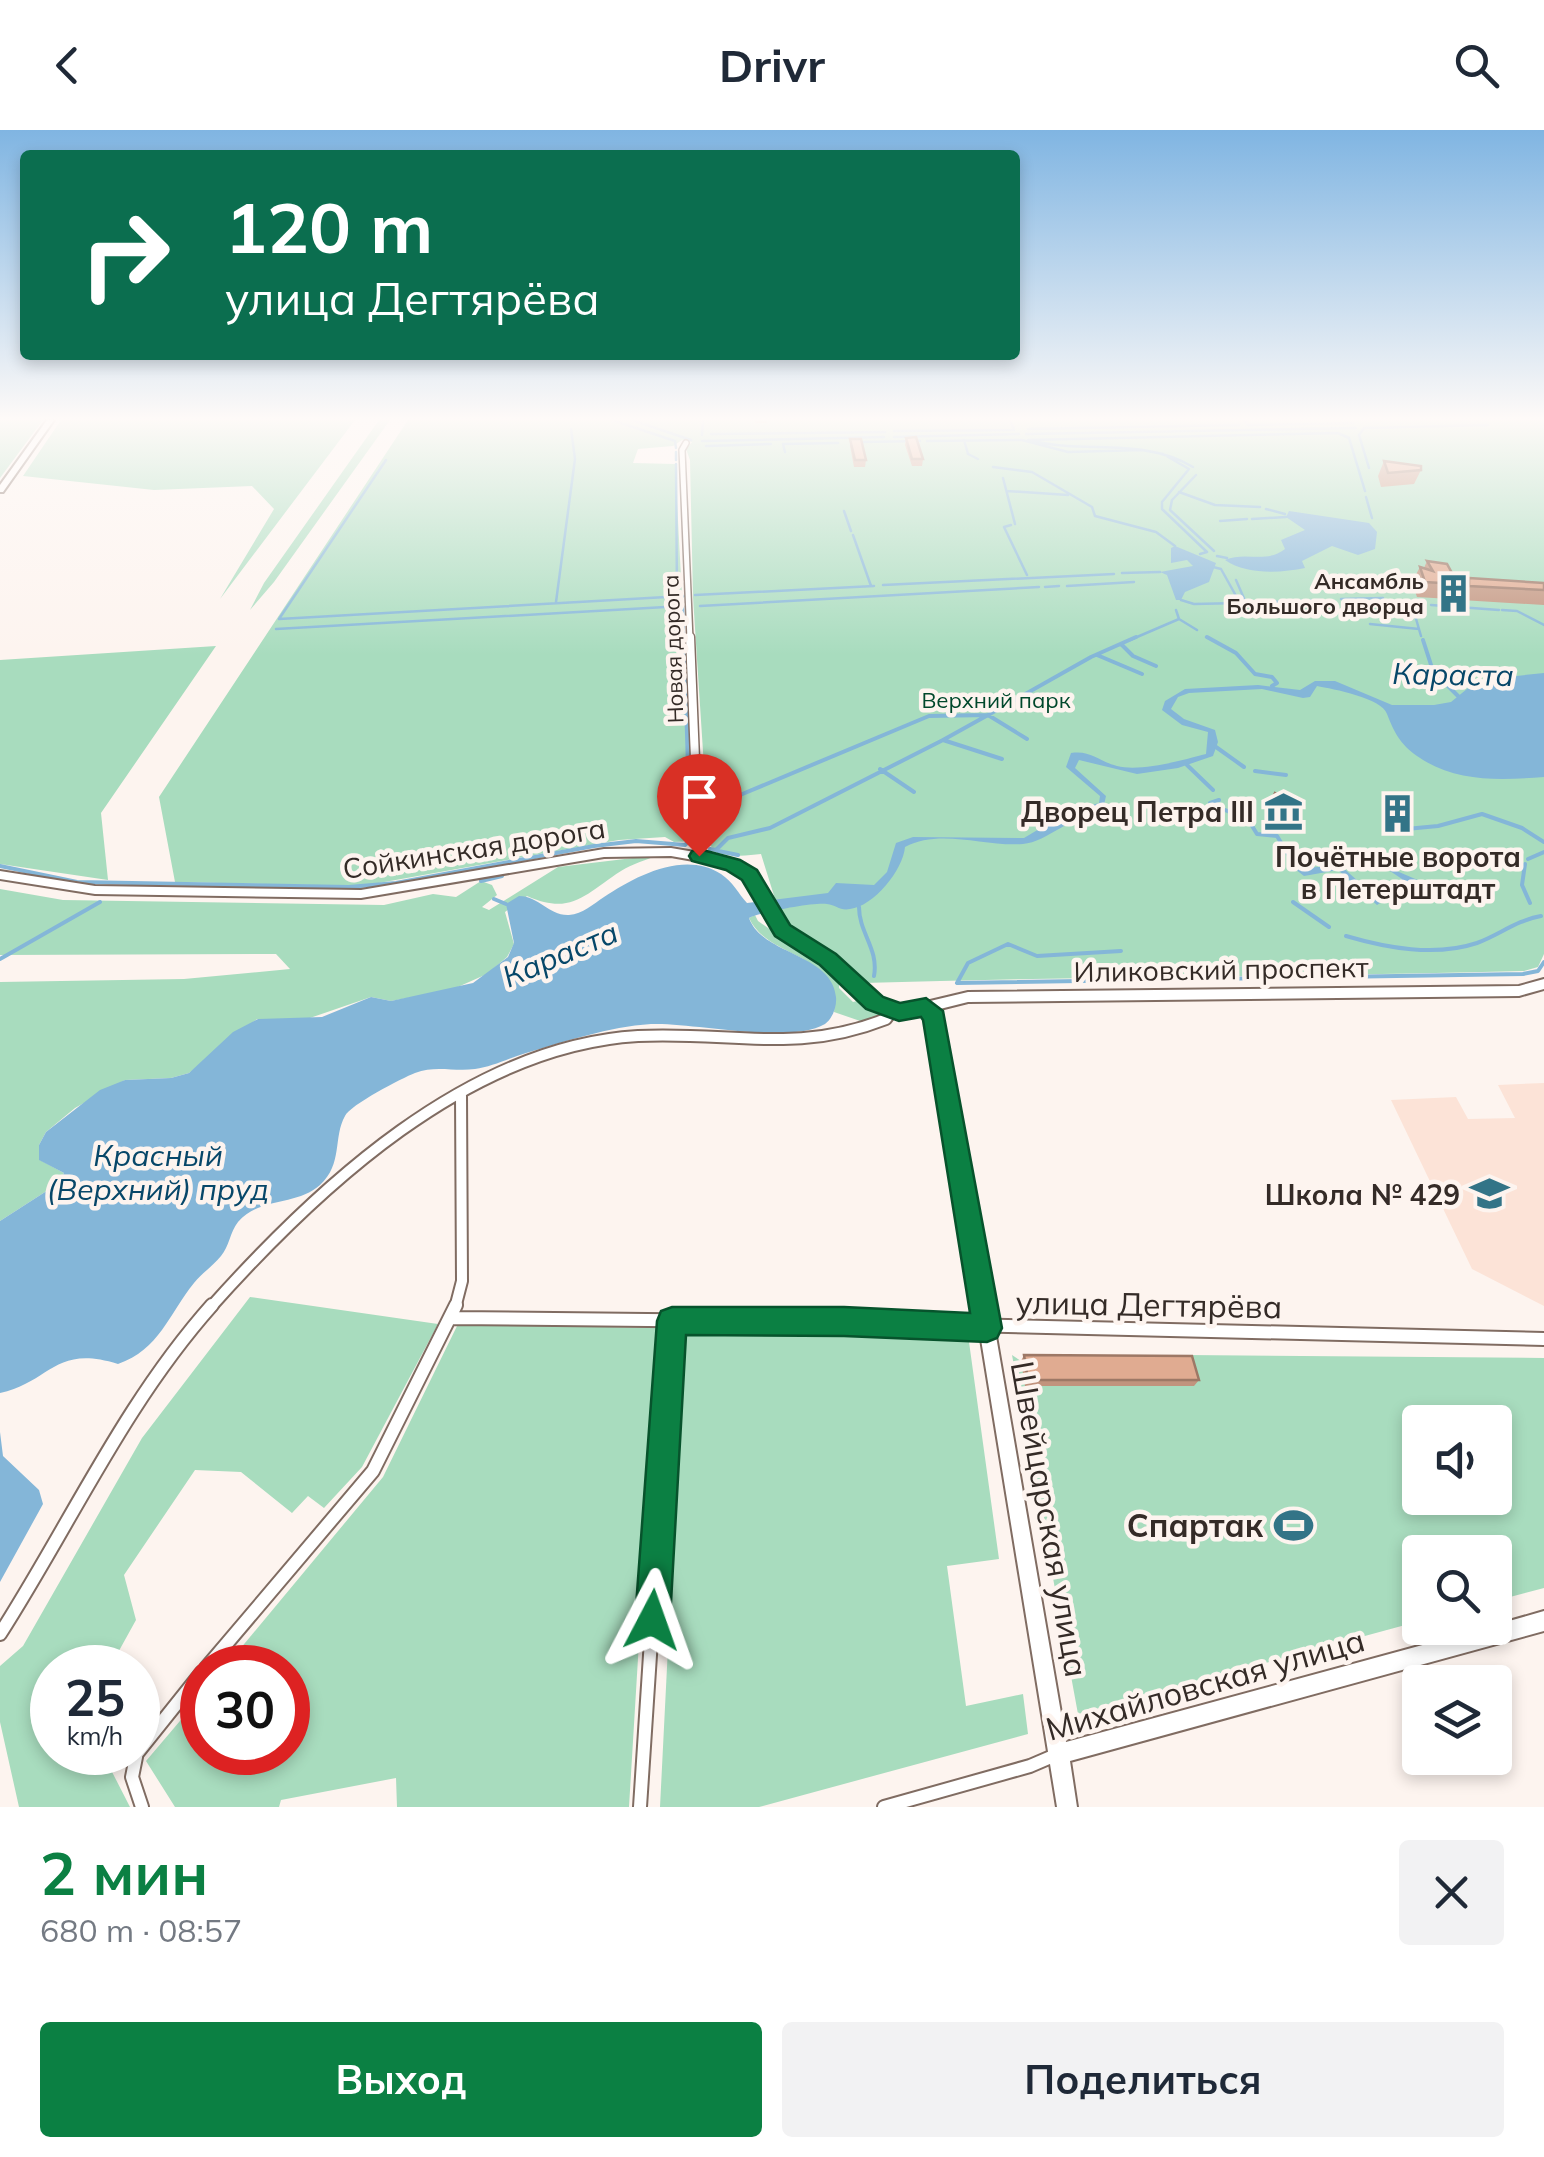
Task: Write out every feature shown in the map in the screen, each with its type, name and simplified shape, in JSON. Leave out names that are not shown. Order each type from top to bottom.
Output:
[{"type":"main road","name":"Сойкинская дорога","points":[[0,875],[95,890],[324,895],[389,891],[622,852],[699,856],[742,870],[757,883],[782,930],[828,960],[867,998],[892,1011]]},
{"type":"main road","name":"Иликовский проспект","points":[[1519,991],[1544,984]]},
{"type":"main road","name":"Иликовский проспект","points":[[892,1011],[968,998],[1519,991],[1544,996]]},
{"type":"main road","name":"Швейцарская улица","points":[[926,1007],[935,1018],[1067,1807]]},
{"type":"main road","name":"Михайловская улица","points":[[1058,1754],[1544,1620]]},
{"type":"street","name":"Новая дорога","points":[[684,498],[699,856]]},
{"type":"street","points":[[0,1634],[141,1396],[241,1268],[357,1167],[461,1094],[549,1054],[621,1035],[828,1038],[886,1019],[892,1011]]},
{"type":"street","points":[[225,1645],[373,1471],[453,1318],[462,1282],[461,1094]]},
{"type":"street","name":"улица Дегтярёва","points":[[453,1318],[844,1322],[1544,1339]]},
{"type":"street","points":[[640,1807],[672,1321]]},
{"type":"street","points":[[160,1725],[180,1700]]},
{"type":"street","name":"Михайловская улица","points":[[884,1807],[1030,1766],[1058,1754]]},
{"type":"street","points":[[133,1775],[142,1807]]},
{"type":"shaded area","name":"Школа № 429","points":[[1544,1083],[1544,1306],[1472,1269],[1391,1100],[1456,1097],[1468,1119],[1515,1118],[1498,1085]]},
{"type":"green space","points":[[264,498],[296,498],[220,599],[274,509]]},
{"type":"green space","points":[[324,498],[334,498],[250,610],[264,583]]},
{"type":"green space","name":"Верхний парк","points":[[356,498],[677,498],[695,841],[674,842],[665,837],[619,840],[362,886],[175,882],[159,797]]},
{"type":"green space","name":"Верхний парк","points":[[691,498],[1544,498],[1544,954],[1538,967],[1524,971],[863,983],[830,951],[781,918],[761,854],[726,854],[709,844],[693,597]]},
{"type":"green space","points":[[216,646],[101,813],[108,880],[0,864],[0,660]]},
{"type":"green space","points":[[658,855],[625,869],[577,900],[556,904],[527,896],[505,912],[514,944],[507,957],[487,974],[451,990],[391,1001],[371,997],[307,1019],[257,1019],[189,1073],[171,1078],[125,1080],[75,1108],[46,1132],[39,1145],[40,1160],[64,1173],[59,1183],[0,1221],[0,982],[184,979],[290,969],[276,954],[0,955],[0,889],[63,900],[384,905],[433,894],[456,897],[481,881],[492,885],[497,895],[482,907],[489,910],[558,867]]},
{"type":"green space","points":[[755,915],[758,921],[830,971],[853,1002],[861,1000],[886,1012],[866,1023],[834,1012],[833,992],[826,977],[758,932],[749,918]]},
{"type":"green space","points":[[250,1297],[438,1324],[362,1467],[324,1508],[308,1496],[292,1513],[241,1472],[195,1470],[124,1575],[136,1620],[122,1645],[30,1645],[30,1775],[114,1775],[130,1807],[19,1807],[0,1722],[0,1666],[23,1646],[142,1438]]},
{"type":"green space","points":[[458,1324],[658,1328],[629,1807],[397,1807],[396,1778],[281,1800],[279,1807],[175,1807],[155,1775],[160,1775],[160,1744],[180,1721],[180,1775],[310,1775],[310,1645],[243,1645],[383,1477]]},
{"type":"green space","points":[[684,1328],[948,1335],[969,1342],[999,1559],[947,1566],[966,1706],[1023,1694],[1028,1734],[759,1807],[660,1807]]},
{"type":"green space","name":"Спартак","points":[[1012,1355],[1021,1361],[1187,1361],[1186,1355],[1544,1358],[1544,1588],[1512,1596],[1512,1535],[1402,1535],[1402,1626],[1078,1714]]},
{"type":"water","points":[[1289,511],[1369,523],[1377,532],[1375,549],[1358,555],[1332,546],[1302,561],[1305,568],[1285,571],[1253,570],[1225,560],[1270,556],[1285,549],[1281,540],[1305,530],[1286,517]]},
{"type":"water","points":[[1175,546],[1216,563],[1209,582],[1185,592],[1181,600],[1176,600],[1167,575],[1160,572],[1193,566],[1187,560],[1171,563],[1171,548]]},
{"type":"water","name":"Красный (Верхний) пруд","points":[[1544,673],[1544,777],[1494,779],[1462,775],[1432,765],[1406,747],[1383,708],[1334,689],[1317,686],[1310,697],[1303,698],[1262,689],[1178,697],[1171,709],[1184,719],[1215,730],[1218,742],[1213,756],[1178,768],[1137,774],[1079,760],[1075,768],[1106,796],[1103,809],[1023,844],[948,838],[919,842],[905,847],[886,886],[859,906],[847,909],[811,905],[749,918],[768,940],[810,962],[832,982],[836,1004],[825,1024],[789,1033],[765,1033],[651,1024],[572,1039],[481,1068],[430,1069],[408,1076],[349,1111],[339,1133],[332,1168],[320,1185],[311,1192],[256,1209],[238,1222],[224,1252],[194,1283],[144,1350],[118,1364],[97,1359],[66,1361],[0,1393],[0,1221],[59,1183],[64,1173],[39,1160],[39,1145],[46,1132],[100,1090],[125,1080],[171,1078],[189,1073],[233,1032],[258,1019],[322,1017],[371,997],[391,1001],[473,983],[508,957],[514,943],[506,904],[519,896],[562,914],[574,914],[645,874],[676,865],[692,865],[721,874],[747,903],[828,893],[836,883],[874,885],[887,872],[896,843],[913,837],[1024,838],[1066,813],[1099,803],[1100,796],[1066,767],[1071,753],[1138,768],[1206,754],[1208,732],[1182,725],[1162,710],[1165,701],[1185,689],[1258,685],[1300,690],[1315,681],[1335,681],[1392,705],[1434,705],[1451,702],[1478,680]]},
{"type":"water","points":[[1378,863],[1448,893],[1457,890],[1460,894],[1449,898],[1412,883],[1377,905],[1338,870],[1304,876],[1295,869],[1340,865],[1378,899],[1402,879]]},
{"type":"water","points":[[0,1432],[3,1456],[39,1490],[43,1504],[0,1582]]},
{"type":"building","points":[[1427,561],[1447,564],[1458,584],[1425,582],[1420,567],[1433,571]]},
{"type":"building","points":[[1469,578],[1544,583],[1544,590],[1469,586]]},
{"type":"building","points":[[1275,793],[1300,799],[1295,803],[1302,807],[1295,812],[1272,799]]},
{"type":"building","points":[[1024,1355],[1192,1356],[1199,1380],[1028,1380]]},
{"type":"waterway","points":[[360,498],[279,619],[684,596]]},
{"type":"waterway","points":[[556,602],[570,498]]},
{"type":"waterway","points":[[676,498],[677,596]]},
{"type":"waterway","points":[[1008,498],[1015,524]]},
{"type":"waterway","points":[[1077,498],[1092,507],[1095,516],[1156,532],[1175,546]]},
{"type":"waterway","points":[[1165,498],[1162,509],[1207,552],[1200,554]]},
{"type":"waterway","points":[[1174,498],[1170,510],[1214,551]]},
{"type":"waterway","points":[[1196,498],[1215,505],[1260,507]]},
{"type":"waterway","points":[[1366,498],[1372,518]]},
{"type":"waterway","points":[[1266,509],[1285,514]]},
{"type":"waterway","points":[[844,511],[851,531]]},
{"type":"waterway","points":[[1252,519],[1286,517]]},
{"type":"waterway","points":[[1220,521],[1247,519]]},
{"type":"waterway","points":[[1011,525],[1004,527],[1027,575]]},
{"type":"waterway","points":[[853,535],[871,586]]},
{"type":"waterway","points":[[1217,556],[1227,558]]},
{"type":"waterway","points":[[1181,600],[1194,604],[1240,603],[1221,569],[1213,567]]},
{"type":"waterway","points":[[1122,573],[1160,572]]},
{"type":"waterway","points":[[883,585],[1114,574]]},
{"type":"waterway","points":[[1236,580],[1246,603],[1321,600]]},
{"type":"waterway","points":[[1067,586],[1134,582]]},
{"type":"waterway","points":[[695,595],[874,586]]},
{"type":"waterway","points":[[1045,587],[1059,586]]},
{"type":"waterway","points":[[700,606],[1039,587]]},
{"type":"waterway","points":[[1341,599],[1383,598]]},
{"type":"waterway","points":[[1412,605],[1419,629]]},
{"type":"waterway","points":[[1431,605],[1499,610]]},
{"type":"waterway","points":[[276,629],[683,606],[684,640]]},
{"type":"waterway","points":[[1176,610],[1179,619]]},
{"type":"waterway","points":[[1502,610],[1517,611],[1544,625]]},
{"type":"waterway","points":[[1130,640],[1179,619]]},
{"type":"waterway","points":[[1179,619],[1197,630]]},
{"type":"waterway","points":[[1370,624],[1419,629]]},
{"type":"waterway","points":[[1419,629],[1421,636]]},
{"type":"waterway","points":[[684,637],[689,799]]},
{"type":"waterway","points":[[988,715],[1091,657],[1136,637]]},
{"type":"waterway","points":[[1206,637],[1212,640]]},
{"type":"waterway","points":[[1207,637],[1236,653],[1255,674],[1272,677],[1277,683],[1272,686]]},
{"type":"waterway","name":"Караста","points":[[1423,640],[1433,671],[1459,697]]},
{"type":"waterway","points":[[1122,645],[1133,656],[1156,666]]},
{"type":"waterway","points":[[1097,655],[1142,674]]},
{"type":"waterway","points":[[740,795],[929,716],[988,715]]},
{"type":"waterway","points":[[943,740],[988,715]]},
{"type":"waterway","points":[[988,715],[1027,739]]},
{"type":"waterway","points":[[883,771],[943,740]]},
{"type":"waterway","points":[[943,740],[1002,759]]},
{"type":"waterway","points":[[1216,747],[1244,767]]},
{"type":"waterway","points":[[1187,765],[1213,790]]},
{"type":"waterway","points":[[710,849],[716,850],[728,838],[770,828],[883,771]]},
{"type":"waterway","points":[[883,771],[914,792]]},
{"type":"waterway","points":[[1255,771],[1286,775]]},
{"type":"waterway","points":[[1219,800],[1210,803],[1249,821],[1257,834],[1277,836],[1289,856]]},
{"type":"waterway","points":[[0,866],[77,882],[349,887],[396,883],[594,846],[636,841],[685,845],[690,840],[689,804]]},
{"type":"waterway","points":[[1385,831],[1438,826],[1482,814],[1522,828],[1544,842]]},
{"type":"waterway","points":[[718,851],[738,855]]},
{"type":"waterway","points":[[1528,859],[1544,852]]},
{"type":"waterway","points":[[1297,862],[1301,865]]},
{"type":"waterway","points":[[1525,864],[1522,885],[1530,903]]},
{"type":"waterway","points":[[481,881],[502,876]]},
{"type":"waterway","points":[[494,899],[506,904]]},
{"type":"waterway","points":[[0,959],[100,902]]},
{"type":"waterway","points":[[1293,902],[1329,927]]},
{"type":"waterway","points":[[859,907],[874,957],[874,976]]},
{"type":"waterway","points":[[1346,936],[1394,947],[1445,949],[1477,943],[1541,916]]},
{"type":"waterway","points":[[1121,951],[1037,956],[1008,944],[968,963],[957,983],[1523,974],[1538,971],[1544,962]]},
{"type":"place","name":"Ансамбль Большого дворца","points":[[1454,594]]},
{"type":"place","name":"Дворец Петра III","points":[[1284,811]]},
{"type":"place","name":"Почётные ворота в Петерштадт","points":[[1398,814]]},
{"type":"place","name":"Школа № 429","points":[[1490,1194]]},
{"type":"place","name":"Спартак","points":[[1293,1525]]},
{"type":"route","points":[[652,1620],[672,1321],[987,1328],[935,1018],[926,1007],[899,1012],[874,1003],[828,960],[782,930],[750,875],[733,865],[699,856]]}]
